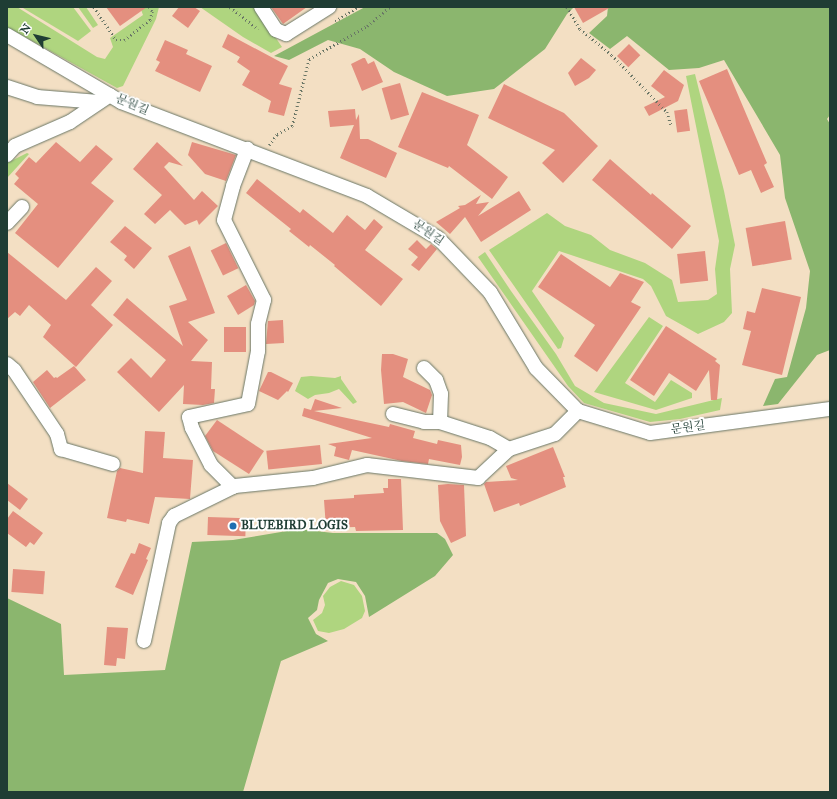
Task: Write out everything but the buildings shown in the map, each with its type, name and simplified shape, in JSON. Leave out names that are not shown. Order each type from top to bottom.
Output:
[{"type":"street","points":[[261,7],[276,30],[286,34],[329,7]]},
{"type":"street","name":"문원길","points":[[7,35],[105,99],[121,102],[367,196],[438,238],[490,292],[536,368],[578,411],[650,433],[830,409]]},
{"type":"street","points":[[7,87],[37,97],[105,99]]},
{"type":"street","points":[[7,155],[15,146],[70,122],[105,99]]},
{"type":"street","points":[[234,486],[211,465],[192,428],[189,417],[248,404],[258,351],[258,324],[264,300],[224,220],[233,186],[247,149]]},
{"type":"street","points":[[7,223],[22,207]]},
{"type":"street","points":[[11,367],[57,434],[61,449],[113,464]]},
{"type":"street","points":[[424,368],[436,380],[441,394],[440,422]]},
{"type":"street","points":[[144,641],[169,523],[174,516],[234,486],[313,478],[367,465],[478,478],[509,450],[555,434],[578,411]]},
{"type":"street","points":[[393,414],[424,422],[440,422],[490,438],[509,450]]},
{"type":"path","points":[[94,7],[116,40],[124,40],[150,20],[152,11],[149,7]]},
{"type":"path","points":[[261,155],[276,134],[292,126],[309,59],[367,26],[390,7]]},
{"type":"path","points":[[566,7],[580,29],[612,55],[667,112],[671,124]]},
{"type":"green space","points":[[7,7],[17,7],[97,57],[105,59],[113,47],[110,38],[143,15],[140,7],[159,7],[156,19],[123,86],[117,88],[7,27]]},
{"type":"green space","points":[[73,7],[91,31],[78,41],[23,8]]},
{"type":"green space","points":[[78,7],[86,7],[98,25],[93,28]]},
{"type":"green space","points":[[200,7],[255,7],[282,47],[271,53],[243,37]]},
{"type":"green space","points":[[365,7],[574,7],[567,14],[545,49],[494,89],[447,96],[394,72],[360,49],[328,40],[289,60],[274,56]]},
{"type":"green space","points":[[608,7],[830,7],[830,115],[827,119],[830,124],[830,350],[817,355],[778,404],[763,406],[775,379],[787,377],[806,308],[810,271],[785,198],[780,155],[724,60],[699,68],[669,70],[627,36],[610,49],[589,33],[607,16]]},
{"type":"green space","points":[[695,74],[724,191],[735,245],[730,269],[732,313],[724,322],[698,334],[666,316],[651,286],[643,279],[559,251],[532,291],[564,338],[561,348],[558,349],[489,250],[547,213],[565,226],[591,235],[610,250],[645,263],[672,280],[678,302],[708,300],[717,294],[715,269],[719,241],[686,76]]},
{"type":"green space","points":[[27,153],[29,154],[7,178],[7,163]]},
{"type":"green space","points":[[485,252],[556,354],[575,386],[604,403],[656,414],[722,398],[720,410],[680,419],[650,422],[584,403],[568,386],[478,257]]},
{"type":"green space","points":[[649,317],[663,326],[625,383],[655,402],[671,380],[692,393],[692,398],[656,410],[594,392]]},
{"type":"green space","points":[[311,376],[335,378],[341,376],[341,379],[357,402],[353,404],[339,389],[329,393],[315,395],[308,399],[295,391],[301,377]]},
{"type":"green space","points":[[299,529],[333,533],[437,533],[445,539],[453,555],[435,576],[369,617],[365,596],[356,582],[338,579],[328,583],[319,600],[317,610],[308,618],[316,634],[328,641],[281,661],[243,792],[7,792],[7,598],[61,624],[64,675],[165,670],[192,542],[233,540]]},
{"type":"green space","points":[[341,581],[354,585],[362,596],[365,611],[362,618],[344,629],[329,633],[318,631],[313,620],[322,613],[325,605],[323,596],[330,587]]},
{"type":"place","name":"BLUEBIRD LOGIS","points":[[233,526]]}]
